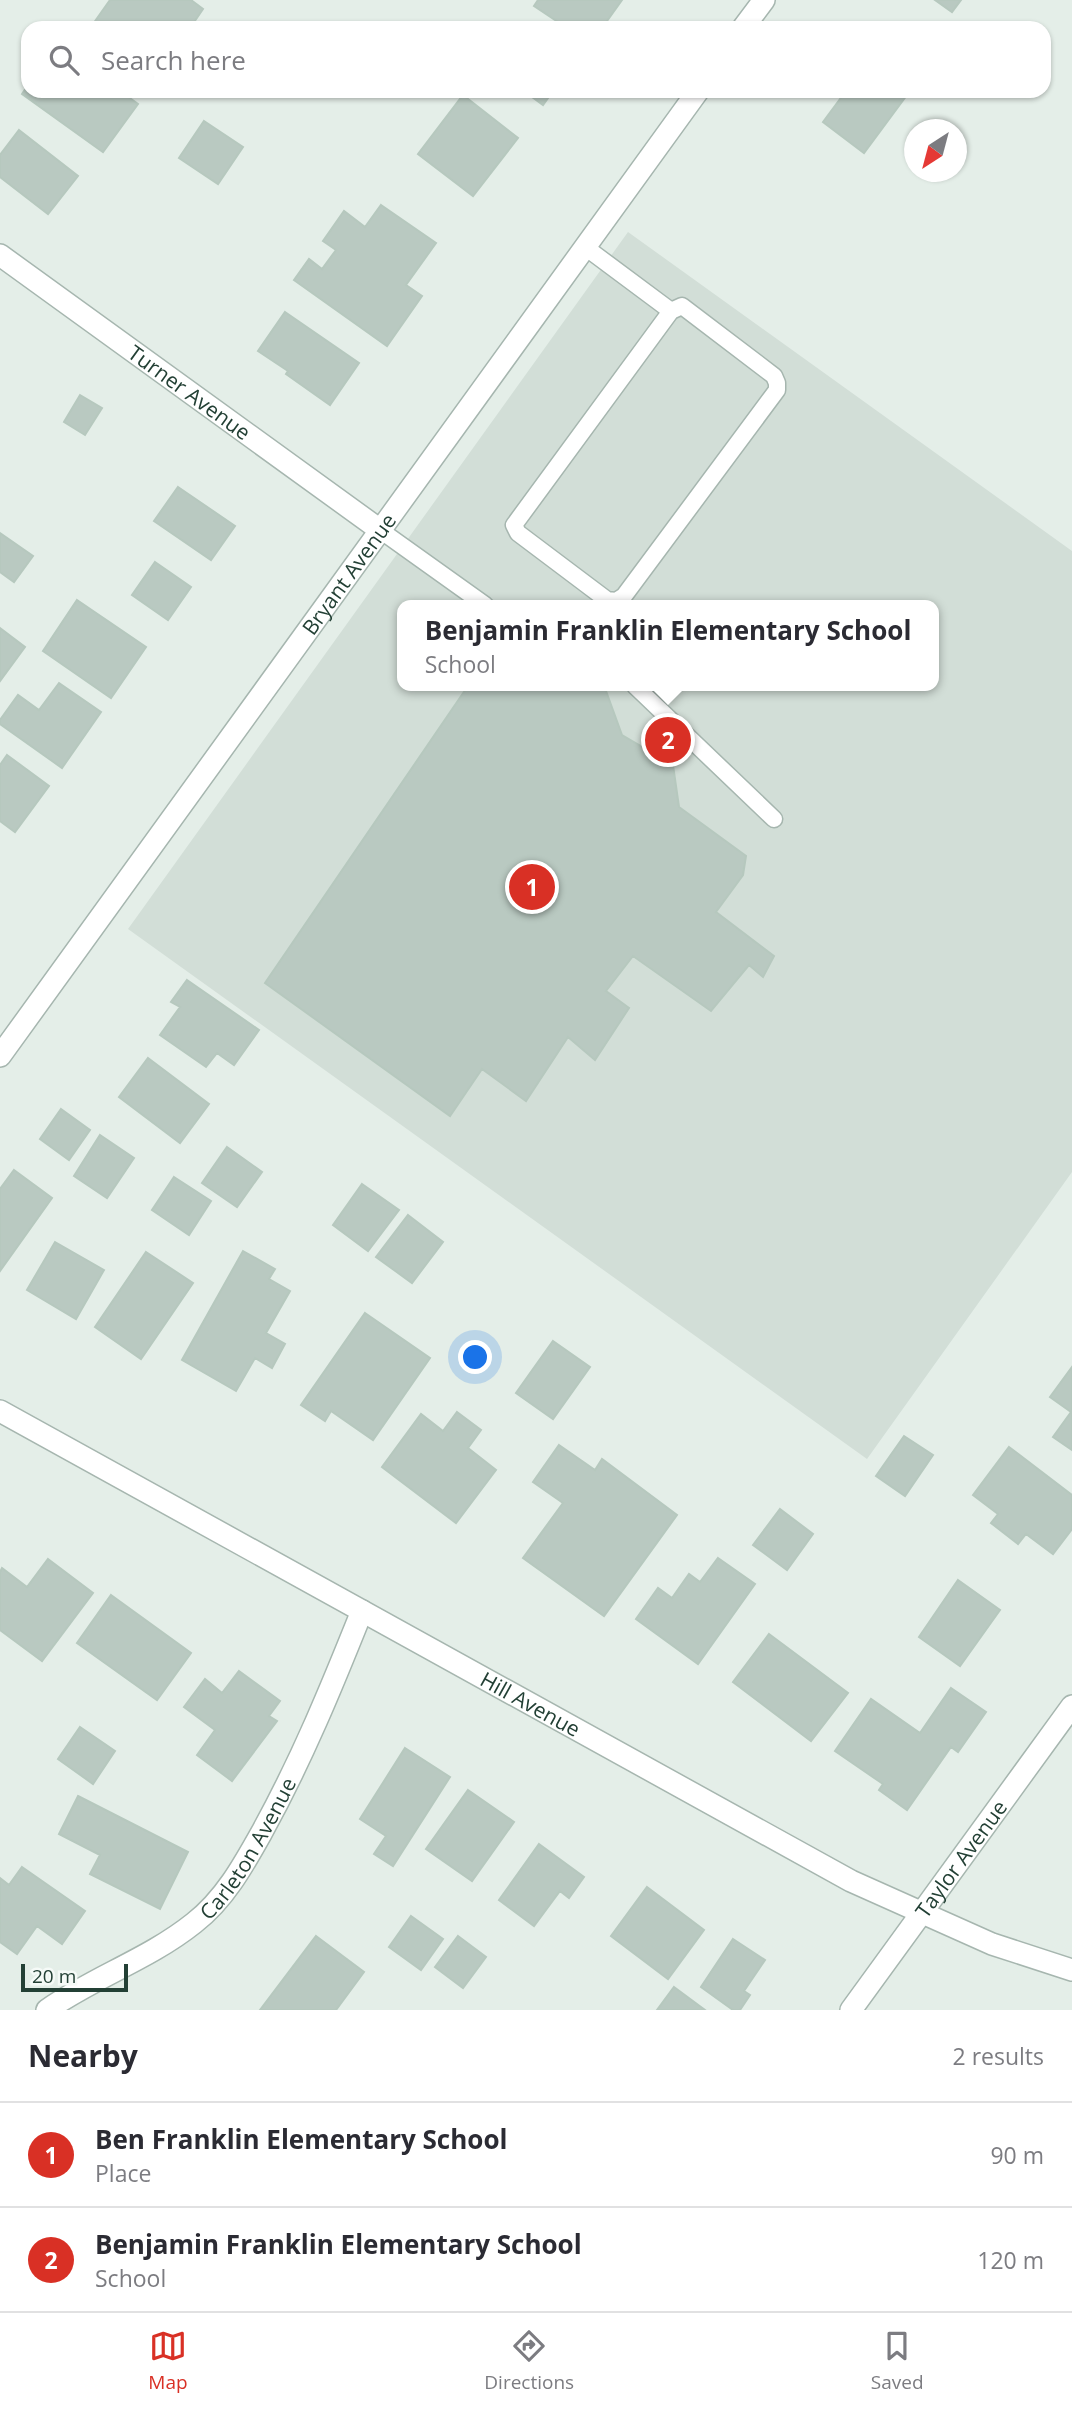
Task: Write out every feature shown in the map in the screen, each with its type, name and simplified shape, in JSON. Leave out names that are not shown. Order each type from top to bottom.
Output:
[{"type":"street","points":[[748,21],[764,0]]},
{"type":"street","name":"Bryant Avenue","points":[[0,1056],[693,98]]},
{"type":"street","name":"Turner Avenue","points":[[0,255],[380,530]]},
{"type":"street","name":"Hill Avenue","points":[[0,1411],[851,1881],[992,1944],[1072,1970]]},
{"type":"street","name":"Carleton Avenue","points":[[47,2010],[166,1944],[197,1922],[222,1896],[242,1868],[290,1780],[316,1725],[362,1611]]},
{"type":"street","name":"Taylor Avenue","points":[[851,2010],[1072,1706]]},
{"type":"lane","points":[[584,247],[671,311]]},
{"type":"lane","points":[[607,600],[518,533],[514,525],[671,311],[682,306],[774,376],[777,390],[624,596],[618,600]]},
{"type":"lane","points":[[380,530],[478,600]]},
{"type":"lane","points":[[640,691],[774,819]]},
{"type":"shaded area","points":[[628,232],[1072,551],[1072,1172],[867,1459],[128,929]]},
{"type":"building","points":[[110,0],[191,0],[203,9],[195,21],[95,21]]},
{"type":"building","points":[[538,0],[622,0],[607,21],[556,21],[534,6]]},
{"type":"building","points":[[935,0],[961,0],[952,12]]},
{"type":"building","points":[[28,98],[130,98],[138,104],[103,152]]},
{"type":"building","points":[[461,98],[467,98],[518,138],[473,196],[418,154]]},
{"type":"building","points":[[534,98],[548,98],[543,105]]},
{"type":"building","points":[[841,98],[905,98],[864,153],[823,122]]},
{"type":"building","points":[[204,121],[243,147],[218,184],[179,158]]},
{"type":"building","points":[[19,130],[78,176],[48,214],[0,177],[0,155]]},
{"type":"building","points":[[381,205],[436,243],[406,285],[422,296],[387,346],[294,280],[309,259],[322,269],[336,250],[323,241],[344,211],[365,227]]},
{"type":"building","points":[[285,312],[359,363],[330,405],[258,351]]},
{"type":"building","points":[[80,395],[102,408],[85,435],[64,422]]},
{"type":"building","points":[[178,487],[235,526],[211,560],[154,521]]},
{"type":"building","points":[[0,533],[33,556],[14,582],[0,572]]},
{"type":"building","points":[[155,562],[191,587],[168,620],[132,595]]},
{"type":"building","points":[[77,600],[146,647],[111,698],[43,651]]},
{"type":"building","points":[[0,628],[25,647],[0,681]]},
{"type":"building","points":[[59,683],[101,712],[62,768],[0,724],[0,720],[18,695],[39,710]]},
{"type":"building","points":[[465,691],[606,691],[622,735],[673,765],[679,807],[746,856],[743,875],[716,912],[774,956],[763,977],[749,965],[711,1011],[633,956],[606,991],[629,1008],[595,1060],[568,1037],[526,1101],[482,1069],[450,1116],[265,983]]},
{"type":"building","points":[[7,755],[49,786],[15,832],[0,821],[0,765]]},
{"type":"building","points":[[187,980],[259,1030],[234,1065],[217,1053],[206,1067],[160,1035],[180,1007],[171,1002]]},
{"type":"building","points":[[148,1058],[209,1104],[180,1143],[119,1097]]},
{"type":"building","points":[[61,1109],[90,1130],[69,1160],[40,1139]]},
{"type":"building","points":[[100,1135],[134,1158],[107,1198],[74,1176]]},
{"type":"building","points":[[227,1147],[262,1172],[237,1207],[202,1183]]},
{"type":"building","points":[[14,1170],[52,1198],[0,1271],[0,1189]]},
{"type":"building","points":[[174,1177],[211,1201],[189,1235],[152,1210]]},
{"type":"building","points":[[362,1184],[399,1210],[368,1251],[333,1225]]},
{"type":"building","points":[[408,1215],[443,1242],[412,1283],[376,1257]]},
{"type":"building","points":[[55,1242],[104,1270],[76,1319],[27,1290]]},
{"type":"building","points":[[243,1251],[275,1269],[269,1279],[290,1291],[266,1333],[285,1344],[272,1368],[255,1358],[236,1391],[182,1360]]},
{"type":"building","points":[[146,1252],[193,1283],[141,1359],[95,1327]]},
{"type":"building","points":[[365,1313],[430,1358],[373,1440],[331,1411],[325,1421],[301,1405]]},
{"type":"building","points":[[553,1341],[590,1367],[553,1419],[516,1393]]},
{"type":"building","points":[[1072,1367],[1072,1450],[1053,1437],[1071,1412],[1050,1397]]},
{"type":"building","points":[[457,1412],[481,1430],[468,1448],[496,1470],[456,1523],[382,1467],[421,1414],[443,1431]]},
{"type":"building","points":[[904,1436],[933,1455],[905,1496],[876,1476]]},
{"type":"building","points":[[559,1445],[595,1470],[602,1459],[677,1515],[604,1616],[523,1558],[563,1503],[533,1482]]},
{"type":"building","points":[[1009,1447],[1072,1495],[1072,1529],[1053,1554],[1026,1534],[1018,1544],[991,1523],[998,1514],[973,1495]]},
{"type":"building","points":[[780,1509],[813,1534],[787,1570],[753,1545]]},
{"type":"building","points":[[718,1558],[755,1584],[698,1664],[636,1619],[658,1588],[672,1598],[689,1574],[700,1582]]},
{"type":"building","points":[[48,1559],[93,1593],[42,1661],[0,1630],[0,1572],[2,1568],[27,1587]]},
{"type":"building","points":[[958,1580],[1000,1610],[960,1666],[919,1637]]},
{"type":"building","points":[[111,1595],[191,1653],[157,1700],[77,1643]]},
{"type":"building","points":[[769,1634],[848,1693],[811,1741],[733,1682]]},
{"type":"building","points":[[239,1671],[280,1701],[269,1716],[277,1721],[232,1781],[197,1755],[215,1730],[184,1707],[205,1679],[222,1693]]},
{"type":"building","points":[[951,1688],[986,1712],[958,1752],[951,1747],[907,1810],[879,1790],[883,1784],[835,1751],[871,1699],[920,1733]]},
{"type":"building","points":[[80,1727],[115,1751],[93,1784],[58,1759]]},
{"type":"building","points":[[405,1748],[450,1777],[393,1866],[374,1854],[386,1836],[360,1819]]},
{"type":"building","points":[[468,1790],[514,1822],[472,1881],[426,1849]]},
{"type":"building","points":[[78,1796],[188,1852],[160,1909],[90,1874],[100,1855],[59,1834]]},
{"type":"building","points":[[539,1844],[584,1877],[569,1898],[560,1891],[534,1926],[499,1900]]},
{"type":"building","points":[[22,1867],[85,1911],[62,1944],[37,1926],[17,1954],[0,1942],[0,1878],[9,1885]]},
{"type":"building","points":[[647,1887],[704,1930],[668,1979],[611,1936]]},
{"type":"building","points":[[411,1916],[443,1939],[421,1970],[389,1947]]},
{"type":"building","points":[[316,1936],[364,1972],[336,2010],[260,2010]]},
{"type":"building","points":[[458,1936],[486,1957],[463,1988],[435,1967]]},
{"type":"building","points":[[733,1939],[765,1960],[744,1991],[750,1995],[740,2010],[733,2010],[701,1987]]},
{"type":"building","points":[[674,1987],[705,2010],[657,2010]]},
{"type":"place","name":"Benjamin Franklin Elementary School","points":[[668,740]]},
{"type":"place","name":"Ben Franklin Elementary School","points":[[532,887]]}]
